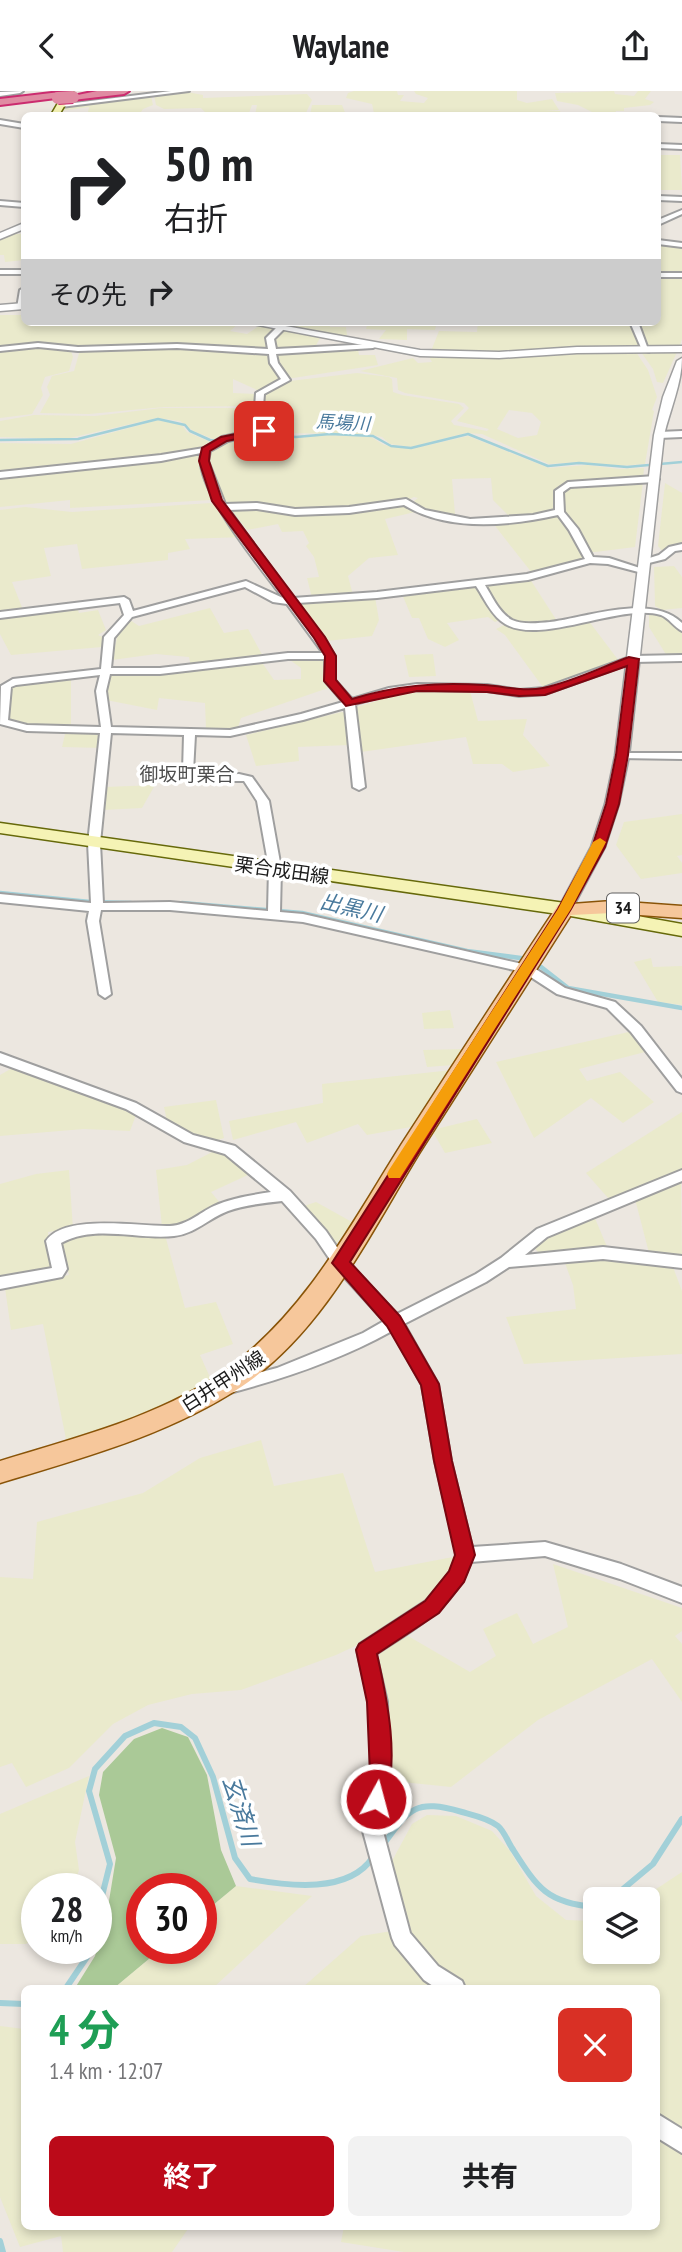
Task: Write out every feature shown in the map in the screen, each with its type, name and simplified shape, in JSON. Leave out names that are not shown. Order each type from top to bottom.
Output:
[{"type":"highway","points":[[66,96],[97,91]]},
{"type":"highway","points":[[0,104],[124,91]]},
{"type":"main road","points":[[57,112],[66,96]]},
{"type":"main road","name":"栗合成田線","points":[[0,828],[565,909],[682,930]]},
{"type":"main road","name":"34","points":[[565,909],[612,907],[682,912]]},
{"type":"main road","name":"白井甲州線","points":[[0,1472],[131,1431],[167,1416],[217,1389],[280,1341],[340,1263],[565,909]]},
{"type":"street","points":[[0,93],[20,91]]},
{"type":"street","points":[[66,96],[186,91]]},
{"type":"street","points":[[661,119],[682,120]]},
{"type":"street","points":[[0,122],[21,126]]},
{"type":"street","points":[[0,128],[21,126]]},
{"type":"street","points":[[661,146],[682,147]]},
{"type":"street","points":[[661,198],[682,199]]},
{"type":"street","points":[[0,203],[21,205]]},
{"type":"street","points":[[661,222],[682,212]]},
{"type":"street","points":[[0,236],[21,227]]},
{"type":"street","points":[[661,242],[682,245]]},
{"type":"street","points":[[0,272],[21,272]]},
{"type":"street","points":[[661,275],[682,275]]},
{"type":"street","points":[[0,308],[21,306]]},
{"type":"street","points":[[270,326],[420,353],[499,355],[577,349],[682,349]]},
{"type":"street","points":[[636,326],[646,350]]},
{"type":"street","points":[[0,475],[161,458],[206,450],[221,441],[264,431],[259,407],[260,393],[286,380],[271,352],[271,338],[281,328]]},
{"type":"street","points":[[0,349],[38,345],[78,349],[177,346],[271,352],[373,346]]},
{"type":"street","points":[[565,909],[598,847],[612,804],[622,755],[659,435],[668,397],[682,361]]},
{"type":"street","points":[[659,435],[682,434]]},
{"type":"street","points":[[206,450],[204,461],[218,501],[225,507],[330,656],[330,681],[350,703],[359,787]]},
{"type":"street","points":[[590,560],[560,512],[559,491],[568,485],[656,469]]},
{"type":"street","points":[[225,507],[257,506],[295,512],[349,510],[406,502],[422,512],[470,521],[533,518],[560,512]]},
{"type":"street","points":[[105,994],[93,921],[98,903],[94,843],[106,729],[101,691],[106,671],[108,637],[130,615],[246,584],[276,600],[377,595],[528,577],[590,560],[644,567],[663,557],[672,548],[682,547]]},
{"type":"street","points":[[479,583],[507,621],[520,626],[660,612],[669,615],[682,628]]},
{"type":"street","points":[[0,615],[124,600],[130,615]]},
{"type":"street","points":[[330,656],[288,656],[160,671],[106,671],[13,682],[6,686],[2,721],[27,728],[230,733],[389,691],[417,687],[487,688],[519,693],[545,691],[633,659],[682,658]]},
{"type":"street","points":[[190,731],[188,772],[191,779],[248,779],[263,801],[275,868],[274,911]]},
{"type":"street","points":[[622,755],[682,756]]},
{"type":"street","points":[[0,898],[274,911],[531,964],[561,991],[611,1005],[636,1029],[682,1088]]},
{"type":"street","points":[[4,1064],[131,1106],[189,1139],[230,1150],[285,1195],[321,1235],[340,1263],[394,1321],[430,1384],[443,1461],[465,1555],[457,1576],[432,1607],[366,1650],[378,1714],[380,1774],[371,1824],[402,1938],[432,1973],[450,1985]]},
{"type":"street","points":[[217,1389],[253,1383],[303,1365],[368,1336],[506,1262],[542,1233],[682,1175]]},
{"type":"street","points":[[0,1283],[57,1273],[60,1269],[53,1241],[63,1234],[99,1230],[177,1231],[192,1227],[219,1209],[285,1195]]},
{"type":"street","points":[[506,1262],[603,1253],[682,1262]]},
{"type":"street","points":[[465,1555],[544,1549],[621,1572],[682,1595]]},
{"type":"street","points":[[660,2126],[682,2142]]},
{"type":"green space","points":[[354,91],[397,91],[398,95],[404,95],[400,101],[424,103],[428,98],[414,91],[517,91],[517,100],[527,103],[552,99],[559,110],[543,111],[560,111],[374,112],[372,104],[346,98],[348,93]]},
{"type":"green space","points":[[614,91],[615,94],[634,96],[638,91],[651,91],[645,99],[654,102],[650,105],[624,108],[624,111],[592,112],[578,105],[557,101],[555,93]]},
{"type":"green space","points":[[187,92],[203,95],[203,98],[307,94],[312,100],[306,112],[256,112],[257,105],[252,105],[249,112],[205,112],[201,108],[164,109],[156,105],[154,95]]},
{"type":"green space","points":[[151,96],[153,105],[141,112],[88,112],[89,107],[60,111],[64,105]]},
{"type":"green space","points":[[312,105],[342,105],[345,112],[311,112]]},
{"type":"green space","points":[[661,155],[680,155],[682,190],[661,190]]},
{"type":"green space","points":[[10,234],[21,234],[21,260],[5,262],[4,255],[0,255],[0,240]]},
{"type":"green space","points":[[661,243],[682,246],[682,274],[661,274]]},
{"type":"green space","points":[[661,276],[682,276],[682,339],[679,348],[648,348],[639,326],[661,326]]},
{"type":"green space","points":[[0,315],[21,315],[21,326],[236,326],[230,331],[247,334],[259,326],[276,329],[268,351],[215,347],[78,348],[54,345],[0,348]]},
{"type":"green space","points":[[285,326],[346,327],[347,335],[344,339]]},
{"type":"green space","points":[[367,326],[436,326],[435,330],[407,329],[407,340],[379,339],[386,330],[366,329]]},
{"type":"green space","points":[[478,326],[633,326],[642,348],[506,353],[431,351],[439,331],[477,332]]},
{"type":"green space","points":[[283,331],[320,338],[314,349],[275,351],[275,340]]},
{"type":"green space","points":[[38,346],[71,351],[73,357],[69,371],[45,377],[41,388],[43,395],[32,414],[0,418],[0,351]]},
{"type":"green space","points":[[176,347],[268,354],[282,379],[259,391],[233,379],[233,393],[257,394],[257,404],[252,406],[164,407],[89,414],[40,413],[50,395],[47,387],[52,376],[74,371],[80,350]]},
{"type":"green space","points":[[358,349],[359,355],[375,355],[378,365],[293,378],[288,377],[275,353]]},
{"type":"green space","points":[[636,352],[648,370],[657,397],[652,410],[654,411],[645,464],[549,464],[482,434],[466,433],[411,447],[390,444],[382,437],[369,434],[270,433],[264,407],[265,393],[290,381],[357,373],[389,377],[392,379],[393,392],[402,395],[459,404],[464,408],[451,421],[454,425],[487,431],[489,429],[457,421],[469,408],[464,403],[405,393],[398,390],[397,378],[360,371],[413,358],[418,363],[432,362],[428,355]],"holes":[[[509,410],[532,413],[541,422],[537,435],[518,438],[497,429]]]},
{"type":"green space","points":[[641,352],[677,352],[663,383],[657,382],[653,369]]},
{"type":"green space","points":[[161,408],[247,408],[260,414],[261,426],[216,440],[193,431],[180,421],[157,418],[65,439],[0,437],[0,421],[34,415],[95,416]]},
{"type":"green space","points":[[158,420],[182,425],[187,432],[213,443],[208,447],[161,457],[0,474],[0,443],[71,444]]},
{"type":"green space","points":[[328,435],[371,437],[384,445],[411,449],[468,436],[549,468],[587,465],[619,469],[644,468],[643,479],[560,485],[553,491],[556,511],[530,517],[510,517],[493,500],[491,478],[452,479],[455,514],[424,511],[414,501],[418,498],[414,497],[405,501],[350,508],[298,511],[229,505],[221,501],[208,459],[209,453],[222,444],[261,436],[297,438]]},
{"type":"green space","points":[[201,452],[214,498],[211,500],[70,508],[70,500],[0,507],[0,477]]},
{"type":"green space","points":[[643,482],[635,547],[587,553],[562,512],[561,492],[573,487]]},
{"type":"green space","points":[[665,483],[682,493],[682,545],[672,546],[663,552],[658,546]]},
{"type":"green space","points":[[211,503],[225,511],[244,537],[185,539],[190,549],[168,553],[168,560],[82,569],[77,544],[44,548],[51,576],[12,582],[23,610],[0,613],[0,510],[25,507],[72,512]]},
{"type":"green space","points":[[405,504],[415,512],[385,519],[398,555],[369,558],[348,576],[353,595],[312,598],[307,578],[319,577],[303,531],[282,532],[278,524],[247,530],[232,511],[255,507],[295,514]]},
{"type":"green space","points":[[555,515],[570,530],[583,557],[532,573],[492,522],[527,521]]},
{"type":"green space","points":[[674,566],[682,577],[682,608],[662,610],[655,606],[654,567]]},
{"type":"green space","points":[[530,579],[557,621],[532,625],[519,624],[508,619],[485,586]]},
{"type":"green space","points":[[478,587],[500,620],[495,622],[488,617],[447,623],[459,640],[445,647],[428,639],[419,618],[412,618],[402,594]]},
{"type":"green space","points":[[375,597],[379,620],[372,636],[327,641],[296,604]]},
{"type":"green space","points":[[77,607],[79,613],[98,610],[106,630],[98,635],[105,638],[102,647],[11,655],[0,634],[0,616]]},
{"type":"green space","points":[[210,608],[224,633],[248,629],[264,658],[191,667],[189,657],[156,654],[112,660],[119,629],[130,620],[139,626]]},
{"type":"green space","points":[[649,614],[662,615],[682,632],[682,654],[667,656],[649,627]]},
{"type":"green space","points":[[588,620],[619,661],[545,690],[505,635],[496,629],[506,624],[527,629]]},
{"type":"green space","points":[[433,654],[436,676],[409,677],[404,655]]},
{"type":"green space","points":[[323,659],[331,687],[241,718],[237,730],[206,729],[205,703],[159,698],[157,710],[106,700],[109,674],[159,674],[263,664],[274,680],[301,679],[301,668],[290,660]]},
{"type":"green space","points":[[71,678],[71,726],[32,726],[8,719],[10,688],[15,683]]},
{"type":"green space","points":[[470,691],[478,721],[527,719],[523,735],[550,766],[513,772],[502,764],[473,764],[466,737],[361,752],[354,708],[399,694]]},
{"type":"green space","points":[[342,712],[347,714],[349,745],[298,747],[299,761],[256,766],[246,735]]},
{"type":"green space","points":[[66,730],[105,730],[103,748],[62,747]]},
{"type":"green space","points":[[155,785],[142,808],[103,810],[105,787]]},
{"type":"green space","points":[[682,814],[682,855],[677,856],[682,863],[682,873],[641,879],[616,845],[624,822]]},
{"type":"green space","points":[[651,958],[653,967],[682,966],[682,1005],[658,1002],[634,962]]},
{"type":"green space","points":[[450,1010],[454,1028],[424,1029],[422,1013]]},
{"type":"green space","points":[[633,1031],[649,1051],[579,1069],[587,1081],[620,1072],[654,1102],[623,1123],[591,1098],[534,1138],[496,1062]]},
{"type":"green space","points":[[463,1049],[453,1065],[427,1067],[423,1050]]},
{"type":"green space","points":[[14,1067],[136,1115],[130,1131],[84,1129],[0,1136],[0,1075]]},
{"type":"green space","points":[[452,1070],[416,1126],[367,1135],[358,1124],[307,1143],[296,1122],[233,1140],[229,1121],[323,1103],[322,1084]]},
{"type":"green space","points":[[216,1100],[224,1138],[215,1141],[194,1136],[167,1121],[164,1107]]},
{"type":"green space","points":[[682,1112],[682,1170],[609,1199],[586,1173]]},
{"type":"green space","points":[[477,1119],[492,1143],[445,1153],[432,1130]]},
{"type":"green space","points":[[216,1150],[230,1153],[250,1174],[211,1192],[220,1203],[186,1225],[162,1227],[156,1170],[187,1165]]},
{"type":"green space","points":[[69,1170],[73,1229],[48,1232],[54,1270],[0,1279],[0,1184],[36,1174]]},
{"type":"green space","points":[[681,1180],[682,1258],[649,1253],[635,1199]]},
{"type":"green space","points":[[316,1202],[352,1222],[337,1243],[332,1244],[304,1206]]},
{"type":"green space","points":[[594,1216],[608,1249],[538,1252],[532,1245]]},
{"type":"green space","points":[[112,1233],[165,1235],[185,1308],[216,1302],[233,1344],[200,1355],[213,1384],[177,1404],[67,1444],[43,1324],[11,1330],[5,1288],[69,1275],[60,1245],[67,1237]]},
{"type":"green space","points":[[596,1256],[673,1267],[682,1291],[682,1354],[524,1364],[506,1317],[576,1309],[573,1285],[565,1263]]},
{"type":"green space","points":[[261,1440],[274,1486],[343,1473],[375,1572],[458,1556],[453,1571],[419,1609],[396,1627],[336,1655],[241,1690],[192,1694],[148,1705],[113,1724],[69,1768],[26,1787],[12,1763],[0,1767],[0,1577],[33,1579],[37,1522],[143,1493],[200,1458]]},
{"type":"green space","points":[[553,1564],[682,1608],[682,1631],[675,1636],[682,1644],[682,1702],[652,1659],[538,1720],[451,1787],[392,1781],[387,1695],[379,1664],[380,1651],[408,1636],[470,1672],[496,1656],[483,1629],[517,1613],[533,1644],[568,1627]]},
{"type":"green space","points":[[162,1728],[188,1737],[207,1775],[221,1850],[236,1886],[217,1902],[217,1873],[126,1873],[126,1964],[143,1964],[118,1985],[77,1985],[90,1964],[112,1964],[112,1882],[116,1858],[99,1795],[103,1772],[134,1739]]},
{"type":"green space","points":[[89,1776],[75,1842],[78,1873],[21,1873],[21,1944],[0,1944],[0,1814]]},
{"type":"green space","points":[[427,1815],[456,1816],[492,1831],[510,1851],[536,1896],[566,1920],[583,1921],[583,1964],[660,1964],[659,1887],[682,1872],[682,2132],[660,2117],[660,1985],[461,1985],[435,1970],[415,1944],[392,1861],[412,1824]]},
{"type":"green space","points":[[236,1886],[312,1896],[216,1985],[118,1985],[143,1964],[217,1964],[217,1902]]},
{"type":"green space","points":[[392,1931],[401,1955],[443,1985],[305,1985],[361,1936]]},
{"type":"green space","points":[[0,2026],[21,2029],[21,2230],[187,2230],[172,2252],[63,2252],[61,2236],[20,2247],[0,2197]]},
{"type":"green space","points":[[660,2137],[682,2152],[682,2252],[404,2252],[341,2242],[343,2230],[660,2230]]},
{"type":"waterway","name":"馬場川","points":[[0,440],[78,439],[158,419],[185,425],[190,431],[210,440],[228,441],[262,434],[296,437],[330,434],[373,436],[391,446],[411,448],[468,434],[548,466],[579,463],[627,467],[682,462]]},
{"type":"waterway","name":"出黒川","points":[[0,893],[90,902],[131,903]]},
{"type":"waterway","name":"出黒川","points":[[182,903],[302,913],[467,951],[528,959]]},
{"type":"waterway","name":"出黒川","points":[[536,963],[568,988],[682,1008]]},
{"type":"waterway","name":"玄済川","points":[[108,1873],[110,1864],[89,1791],[95,1769],[125,1736],[154,1723],[181,1727],[195,1738],[213,1777],[235,1858],[250,1879],[299,1885],[334,1882],[362,1869],[373,1857]]},
{"type":"waterway","name":"玄済川","points":[[383,1845],[400,1822],[415,1809],[434,1806],[476,1816],[500,1828],[544,1891],[565,1902],[583,1906]]},
{"type":"waterway","name":"玄済川","points":[[625,1887],[653,1864],[682,1819]]},
{"type":"waterway","name":"玄済川","points":[[68,1985],[82,1964]]},
{"type":"waterway","name":"玄済川","points":[[0,2003],[21,2004]]},
{"type":"waterway","points":[[0,2241],[3,2252]]},
{"type":"slow traffic","points":[[395,1174],[565,909],[600,842]]},
{"type":"district","name":"御坂町栗合","points":[[187,774]]},
{"type":"route","points":[[264,431],[225,439],[206,450],[204,461],[218,501],[225,507],[289,601],[319,637],[330,656],[330,681],[350,703],[389,691],[417,687],[487,688],[519,693],[545,691],[633,659],[622,755],[612,804],[598,847],[565,909],[340,1263],[394,1321],[430,1384],[443,1461],[465,1555],[457,1576],[432,1607],[366,1650],[378,1702],[380,1774],[376,1799]]}]
